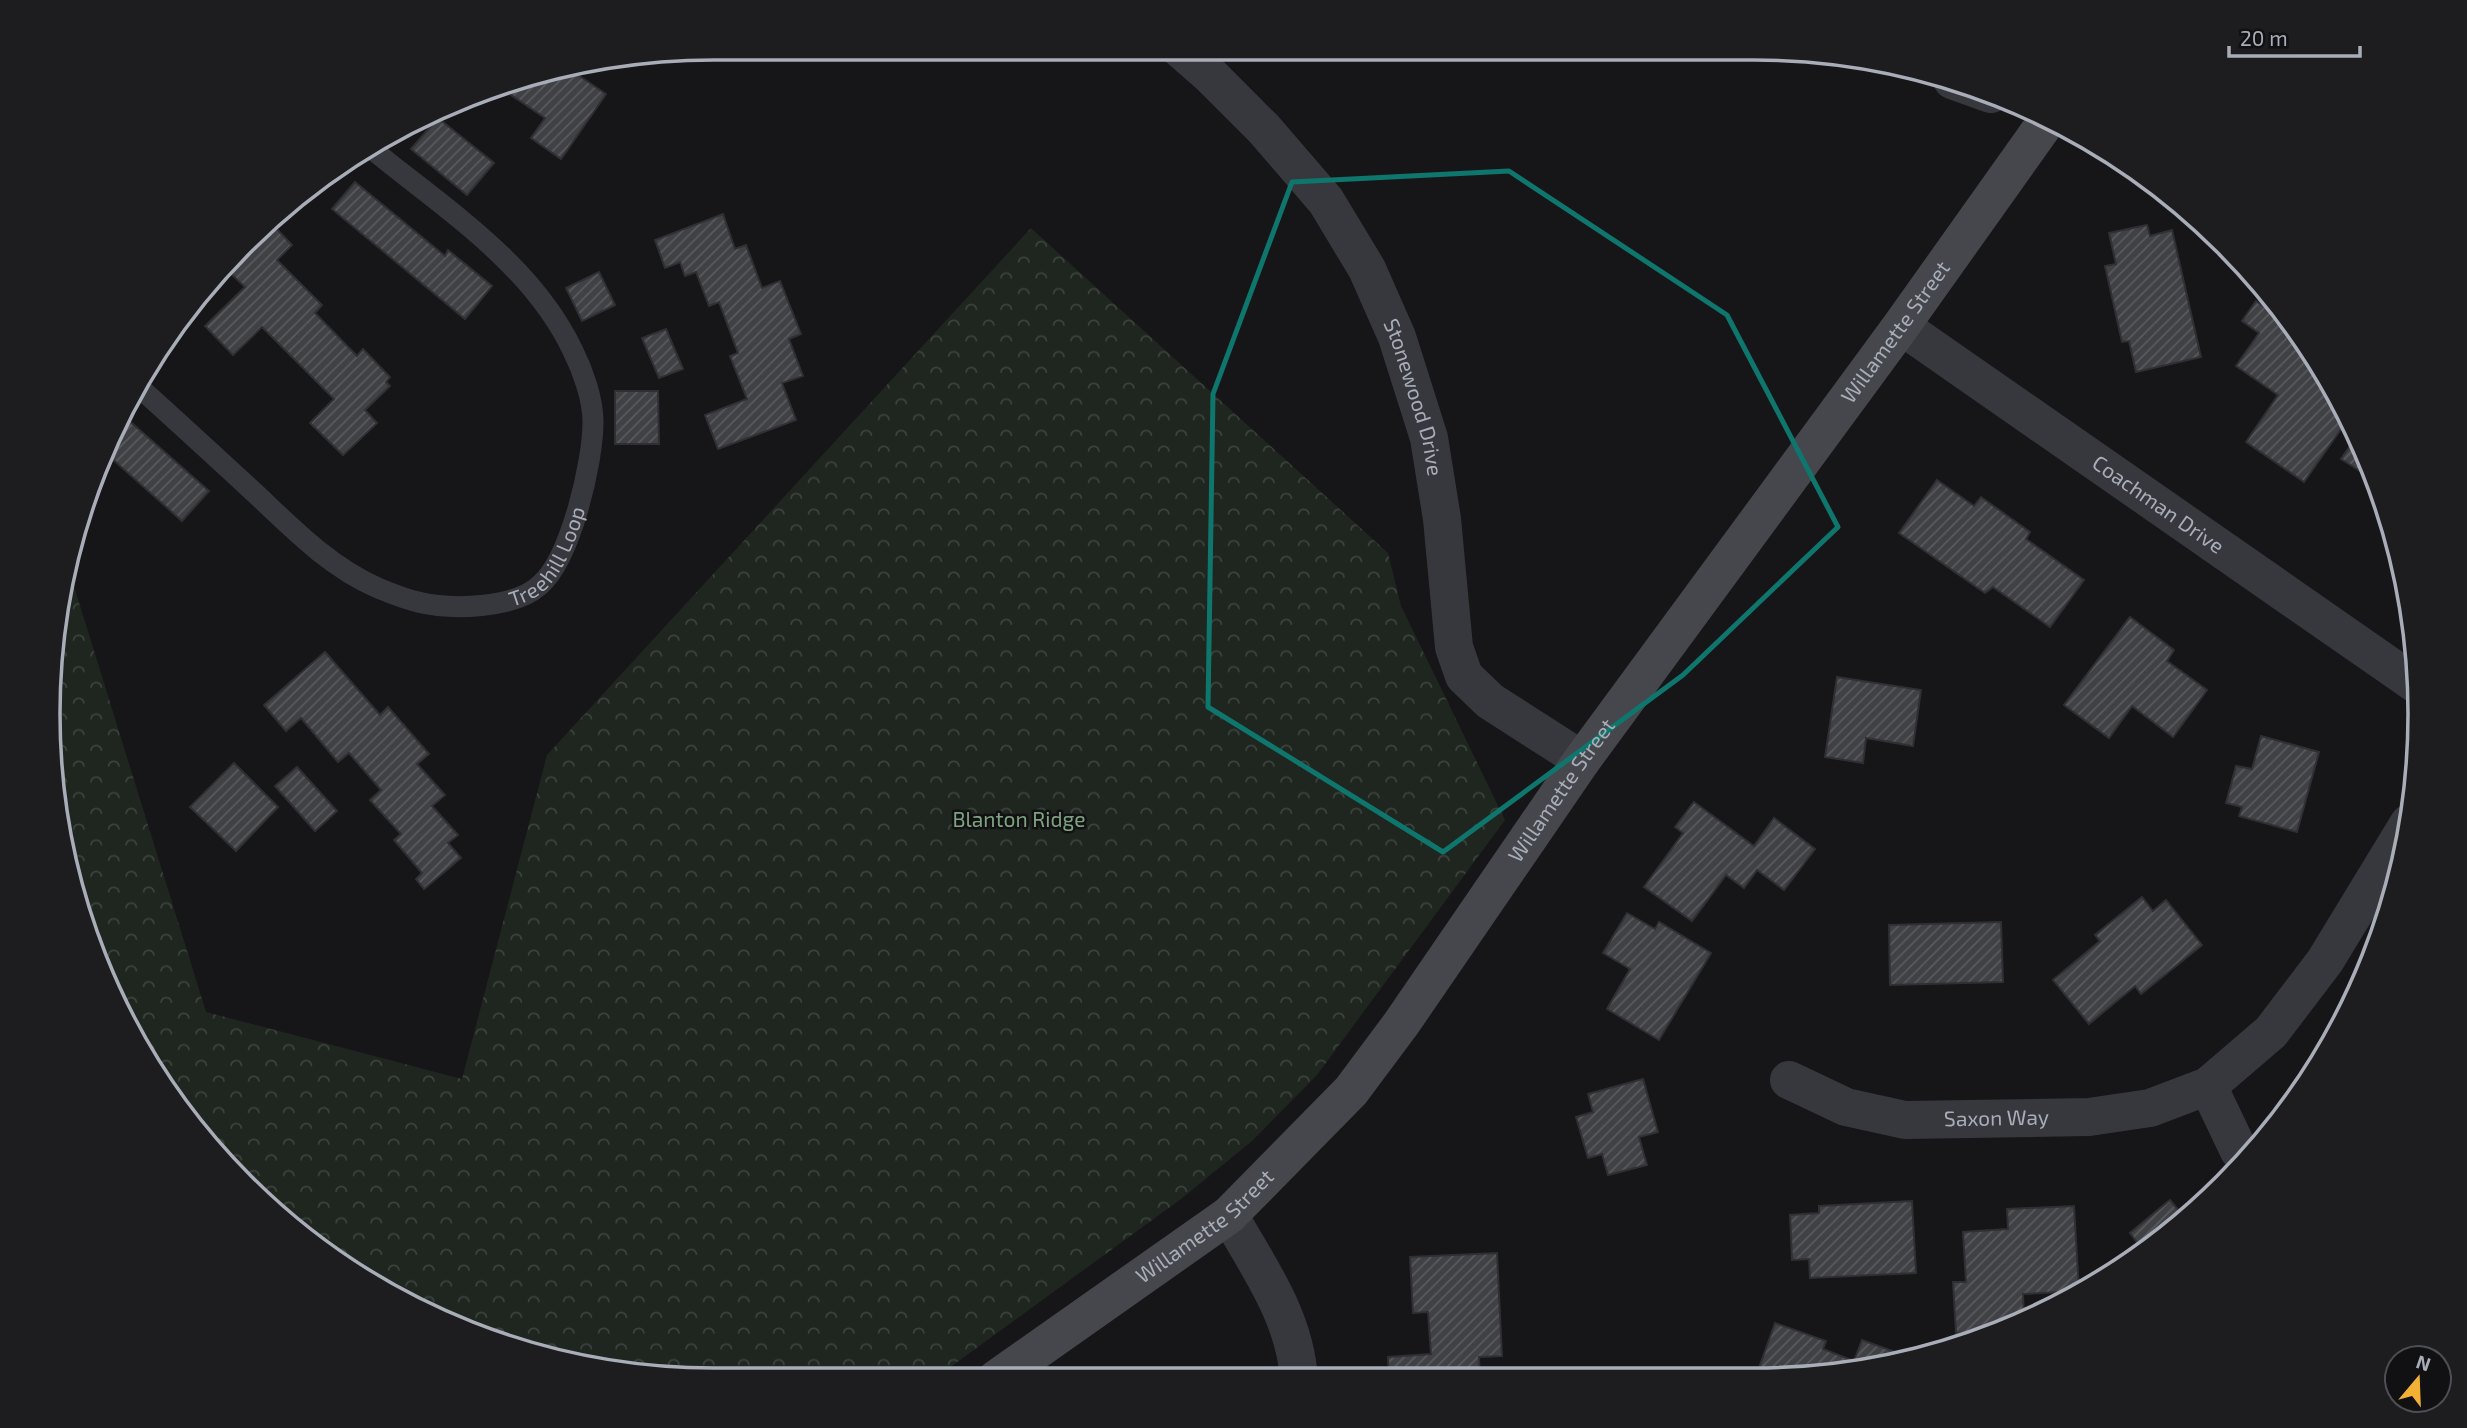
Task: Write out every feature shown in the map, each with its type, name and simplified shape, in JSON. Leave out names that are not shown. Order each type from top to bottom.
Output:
[{"type":"main road","name":"Willamette Street","points":[[1012,1368],[1230,1215],[1351,1091],[1401,1024],[1581,760],[1900,326],[2042,127]]},
{"type":"street","name":"Stonewood Drive","points":[[1193,60],[1264,130],[1326,201],[1367,269],[1396,337],[1429,438],[1442,519],[1454,647],[1464,676],[1490,701],[1581,760]]},
{"type":"street","name":"Coachman Drive","points":[[1900,326],[2406,678]]},
{"type":"street","name":"Saxon Way","points":[[1789,1080],[1846,1107],[1905,1120],[2089,1117],[2150,1108],[2208,1086],[2271,1032],[2287,1012],[2325,961],[2393,849]]},
{"type":"street","points":[[2208,1086],[2240,1152]]},
{"type":"street","points":[[1230,1215],[1284,1311],[1298,1368]]},
{"type":"lane","name":"Treehill Loop","points":[[144,392],[311,545],[346,572],[417,602],[451,606],[489,605],[516,599],[540,586],[567,544],[590,448],[593,421],[589,394],[573,350],[525,279],[499,253],[377,153]]},
{"type":"highlighted area","points":[[1509,171],[1727,315],[1838,527],[1683,675],[1443,852],[1208,707],[1213,394],[1292,182]]},
{"type":"green space","name":"Blanton Ridge","points":[[1031,228],[1388,553],[1401,606],[1505,820],[1317,1075],[1252,1141],[1181,1199],[949,1368],[671,1367],[586,1356],[504,1334],[464,1319],[387,1281],[350,1258],[282,1206],[222,1146],[195,1112],[147,1041],[109,964],[94,924],[72,842],[61,757],[60,714],[65,629],[73,583],[206,1012],[462,1079],[547,755]]},
{"type":"building","points":[[577,74],[606,94],[561,159],[531,138],[545,118],[508,93]]},
{"type":"building","points":[[440,120],[494,163],[467,195],[411,149],[434,123]]},
{"type":"building","points":[[355,182],[445,256],[448,250],[492,286],[465,319],[332,209]]},
{"type":"building","points":[[723,214],[735,249],[746,245],[762,288],[780,281],[801,334],[789,339],[803,376],[782,383],[796,420],[718,449],[705,415],[747,399],[730,356],[738,353],[719,302],[709,306],[696,272],[685,276],[680,262],[665,268],[655,240]]},
{"type":"building","points":[[2147,225],[2150,236],[2172,230],[2201,357],[2136,372],[2129,341],[2122,342],[2105,266],[2116,264],[2109,233]]},
{"type":"building","points":[[276,228],[292,245],[277,260],[322,305],[315,313],[357,356],[363,349],[390,377],[386,382],[390,386],[365,410],[377,423],[343,455],[310,423],[334,399],[262,327],[233,355],[205,326],[245,287],[230,273]]},
{"type":"building","points":[[599,272],[615,305],[582,321],[566,288]]},
{"type":"building","points":[[2256,301],[2265,307],[2297,350],[2342,428],[2304,482],[2246,442],[2278,395],[2236,366],[2259,333],[2242,321]]},
{"type":"building","points":[[666,329],[683,369],[659,378],[642,338]]},
{"type":"building","points":[[615,391],[658,391],[659,444],[615,444]]},
{"type":"building","points":[[129,421],[209,491],[182,521],[112,458]]},
{"type":"building","points":[[2350,446],[2361,471],[2341,459]]},
{"type":"building","points":[[1937,480],[1974,506],[1981,497],[2030,532],[2026,539],[2084,580],[2050,627],[1993,587],[1985,593],[1899,533]]},
{"type":"building","points":[[2130,617],[2174,650],[2167,661],[2207,690],[2173,737],[2132,706],[2109,738],[2064,705]]},
{"type":"building","points":[[325,652],[380,715],[388,707],[429,754],[417,764],[445,795],[432,806],[458,835],[448,843],[461,858],[424,889],[416,879],[422,873],[394,840],[401,834],[370,800],[381,790],[349,753],[338,762],[301,718],[286,731],[264,705]]},
{"type":"building","points":[[1837,677],[1921,690],[1913,746],[1866,738],[1863,763],[1825,757]]},
{"type":"building","points":[[2261,736],[2319,752],[2297,832],[2239,816],[2242,807],[2226,803],[2236,766],[2252,769]]},
{"type":"building","points":[[234,763],[278,807],[236,851],[190,807]]},
{"type":"building","points":[[297,767],[337,811],[315,831],[275,786]]},
{"type":"building","points":[[1694,802],[1754,846],[1774,818],[1815,849],[1784,890],[1757,870],[1744,888],[1726,875],[1692,921],[1644,887],[1683,833],[1675,827]]},
{"type":"building","points":[[2142,897],[2153,911],[2166,900],[2202,945],[2141,994],[2135,986],[2089,1024],[2053,980],[2100,941],[2095,935]]},
{"type":"building","points":[[1627,913],[1655,929],[1659,922],[1711,953],[1659,1040],[1607,1009],[1630,969],[1603,953]]},
{"type":"building","points":[[2001,922],[2003,982],[1890,985],[1889,925]]},
{"type":"building","points":[[1643,1079],[1658,1132],[1639,1137],[1647,1165],[1608,1175],[1602,1154],[1588,1158],[1576,1117],[1593,1112],[1588,1094]]},
{"type":"building","points":[[2170,1200],[2179,1211],[2137,1243],[2130,1233]]},
{"type":"building","points":[[1912,1201],[1916,1273],[1810,1278],[1809,1259],[1792,1260],[1790,1215],[1819,1213],[1819,1206]]},
{"type":"building","points":[[2074,1206],[2078,1282],[2059,1292],[2023,1294],[2024,1309],[1967,1332],[1956,1333],[1953,1282],[1966,1282],[1963,1232],[2008,1229],[2007,1209]]},
{"type":"building","points":[[1497,1253],[1502,1356],[1479,1357],[1480,1368],[1388,1368],[1388,1357],[1431,1354],[1428,1312],[1413,1313],[1410,1257]]},
{"type":"building","points":[[1775,1323],[1826,1341],[1823,1349],[1853,1361],[1796,1367],[1759,1368]]},
{"type":"building","points":[[1862,1340],[1896,1352],[1854,1360]]}]
